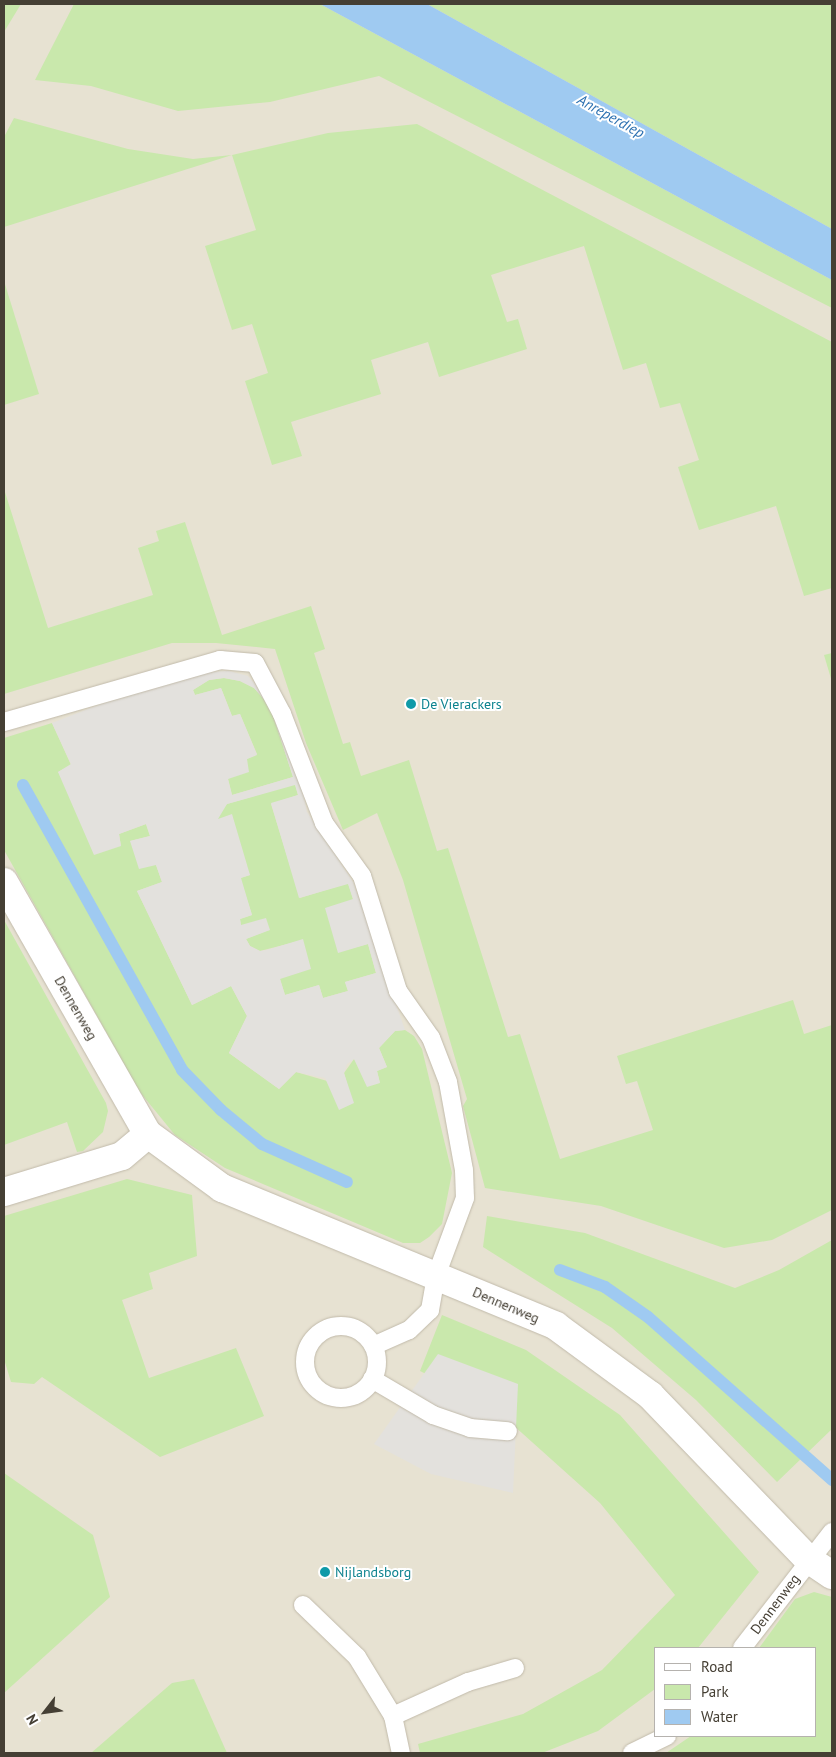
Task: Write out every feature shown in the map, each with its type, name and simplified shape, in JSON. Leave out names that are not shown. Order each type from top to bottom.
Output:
[{"type":"street","name":"Dennenweg","points":[[4,882],[148,1134],[222,1188],[556,1326],[650,1395],[808,1559],[832,1575]]},
{"type":"street","points":[[4,1192],[122,1156],[148,1134]]},
{"type":"lane","points":[[4,722],[220,660],[255,663],[282,714],[324,823],[362,876],[398,991],[431,1038],[448,1082],[464,1170],[465,1198],[436,1276],[430,1310],[409,1330],[372,1346]]},
{"type":"lane","points":[[331,1328],[355,1330],[372,1346],[376,1369],[372,1379],[356,1395],[334,1398],[314,1386],[305,1365],[311,1342],[331,1328]]},
{"type":"lane","points":[[372,1379],[433,1415],[470,1428],[508,1431]]},
{"type":"lane","points":[[808,1559],[832,1532]]},
{"type":"lane","name":"Dennenweg","points":[[743,1647],[808,1559]]},
{"type":"lane","points":[[303,1605],[357,1657],[393,1716],[401,1753]]},
{"type":"lane","points":[[393,1716],[468,1682],[515,1668]]},
{"type":"lane","points":[[632,1753],[665,1737]]},
{"type":"shaded area","points":[[4,4],[832,4],[832,1753],[4,1753]]},
{"type":"shaded area","points":[[229,671],[248,676],[274,706],[301,783],[307,812],[353,882],[405,1030],[395,1031],[379,1048],[387,1067],[377,1071],[380,1083],[367,1087],[354,1059],[347,1064],[344,1073],[354,1103],[339,1110],[325,1078],[296,1072],[279,1089],[229,1053],[247,1016],[231,986],[192,1005],[137,891],[162,882],[156,865],[139,869],[130,841],[150,836],[146,824],[119,834],[121,846],[94,855],[58,772],[71,764],[52,723],[137,690],[210,672]],"holes":[[[224,678],[240,681],[254,688],[270,706],[293,777],[232,795],[228,779],[249,772],[247,759],[257,755],[240,714],[232,716],[221,688],[195,695],[193,690],[209,680]],[[295,785],[298,795],[271,803],[299,898],[348,884],[353,899],[325,908],[338,953],[368,944],[376,973],[345,982],[348,991],[323,998],[319,985],[285,995],[280,979],[311,969],[303,939],[260,951],[250,946],[246,939],[270,930],[266,918],[241,925],[240,919],[252,915],[241,878],[250,875],[232,814],[218,819],[227,804]]]},
{"type":"shaded area","points":[[438,1354],[518,1384],[513,1493],[431,1474],[374,1444]]},
{"type":"green space","points":[[4,4],[21,4],[4,32]]},
{"type":"green space","points":[[74,4],[320,4],[832,280],[832,308],[379,76],[270,102],[178,111],[91,86],[35,80]]},
{"type":"green space","points":[[427,4],[832,4],[832,229]]},
{"type":"green space","points":[[14,118],[128,149],[193,159],[232,155],[4,227],[4,137]]},
{"type":"green space","points":[[417,124],[832,342],[832,588],[804,596],[776,506],[699,530],[678,467],[699,460],[680,403],[660,408],[646,363],[623,370],[584,246],[491,275],[507,322],[518,319],[527,349],[439,377],[428,342],[371,360],[381,394],[291,422],[302,456],[272,465],[245,381],[268,373],[252,324],[232,330],[205,246],[256,230],[232,155],[328,133]]},
{"type":"green space","points":[[4,281],[39,394],[4,405]]},
{"type":"green space","points":[[4,489],[48,628],[153,595],[138,548],[159,541],[156,531],[185,522],[222,635],[311,606],[325,649],[314,653],[343,744],[350,742],[361,776],[409,760],[437,851],[448,848],[508,1037],[520,1034],[560,1159],[653,1130],[637,1081],[626,1084],[617,1056],[793,1000],[804,1034],[832,1025],[832,1210],[772,1240],[724,1248],[601,1206],[485,1188],[463,1106],[467,1099],[403,880],[377,813],[343,830],[306,743],[275,649],[216,643],[172,643],[4,694]]},
{"type":"green space","points":[[832,653],[832,682],[824,655]]},
{"type":"green space","points":[[224,678],[240,681],[254,688],[270,706],[293,777],[232,795],[228,779],[247,759],[257,754],[240,714],[232,716],[221,688],[195,695],[193,690],[209,680]]},
{"type":"green space","points":[[52,723],[71,765],[58,772],[121,846],[119,834],[146,824],[150,836],[130,841],[156,865],[162,882],[137,891],[192,1005],[231,986],[247,1016],[229,1053],[279,1089],[296,1072],[348,1087],[344,1073],[354,1059],[380,1083],[377,1071],[387,1067],[379,1048],[395,1031],[405,1030],[414,1036],[422,1049],[452,1173],[442,1224],[429,1237],[420,1243],[403,1243],[225,1168],[175,1135],[139,1091],[4,850],[4,738]]},
{"type":"green space","points":[[295,784],[298,795],[271,804],[300,898],[348,883],[353,899],[338,952],[368,944],[376,973],[345,982],[348,991],[323,998],[319,985],[285,995],[280,979],[303,940],[260,951],[250,946],[246,939],[269,930],[241,926],[240,919],[252,915],[240,878],[250,875],[217,819],[219,811],[227,804]]},
{"type":"green space","points":[[4,920],[106,1103],[108,1111],[103,1132],[83,1151],[77,1152],[67,1122],[4,1145]]},
{"type":"green space","points":[[127,1179],[192,1195],[197,1256],[149,1273],[153,1289],[122,1300],[149,1378],[236,1348],[264,1416],[160,1457],[42,1377],[34,1384],[11,1382],[4,1359],[4,1216]]},
{"type":"green space","points":[[487,1216],[585,1233],[735,1288],[779,1270],[832,1240],[832,1429],[777,1482],[696,1400],[612,1328],[483,1247]]},
{"type":"green space","points":[[442,1315],[526,1350],[620,1415],[759,1572],[699,1647],[654,1647],[654,1690],[598,1731],[542,1753],[420,1753],[418,1744],[523,1714],[602,1670],[675,1595],[600,1503],[494,1408],[420,1371]]},
{"type":"green space","points":[[4,1473],[93,1535],[110,1597],[4,1693]]},
{"type":"green space","points":[[814,1592],[832,1597],[832,1753],[666,1753],[690,1737],[816,1737],[816,1647],[760,1647],[795,1599]]},
{"type":"green space","points":[[194,1679],[227,1753],[91,1753],[172,1683]]},
{"type":"water","name":"Anreperdiep","points":[[320,4],[427,4],[832,229],[832,280]]},
{"type":"waterway","points":[[23,785],[182,1070],[221,1110],[262,1144],[347,1182]]},
{"type":"waterway","points":[[560,1270],[605,1287],[648,1317],[832,1480]]},
{"type":"place","name":"De Vierackers","points":[[411,704]]},
{"type":"place","name":"Nijlandsborg","points":[[325,1572]]}]
